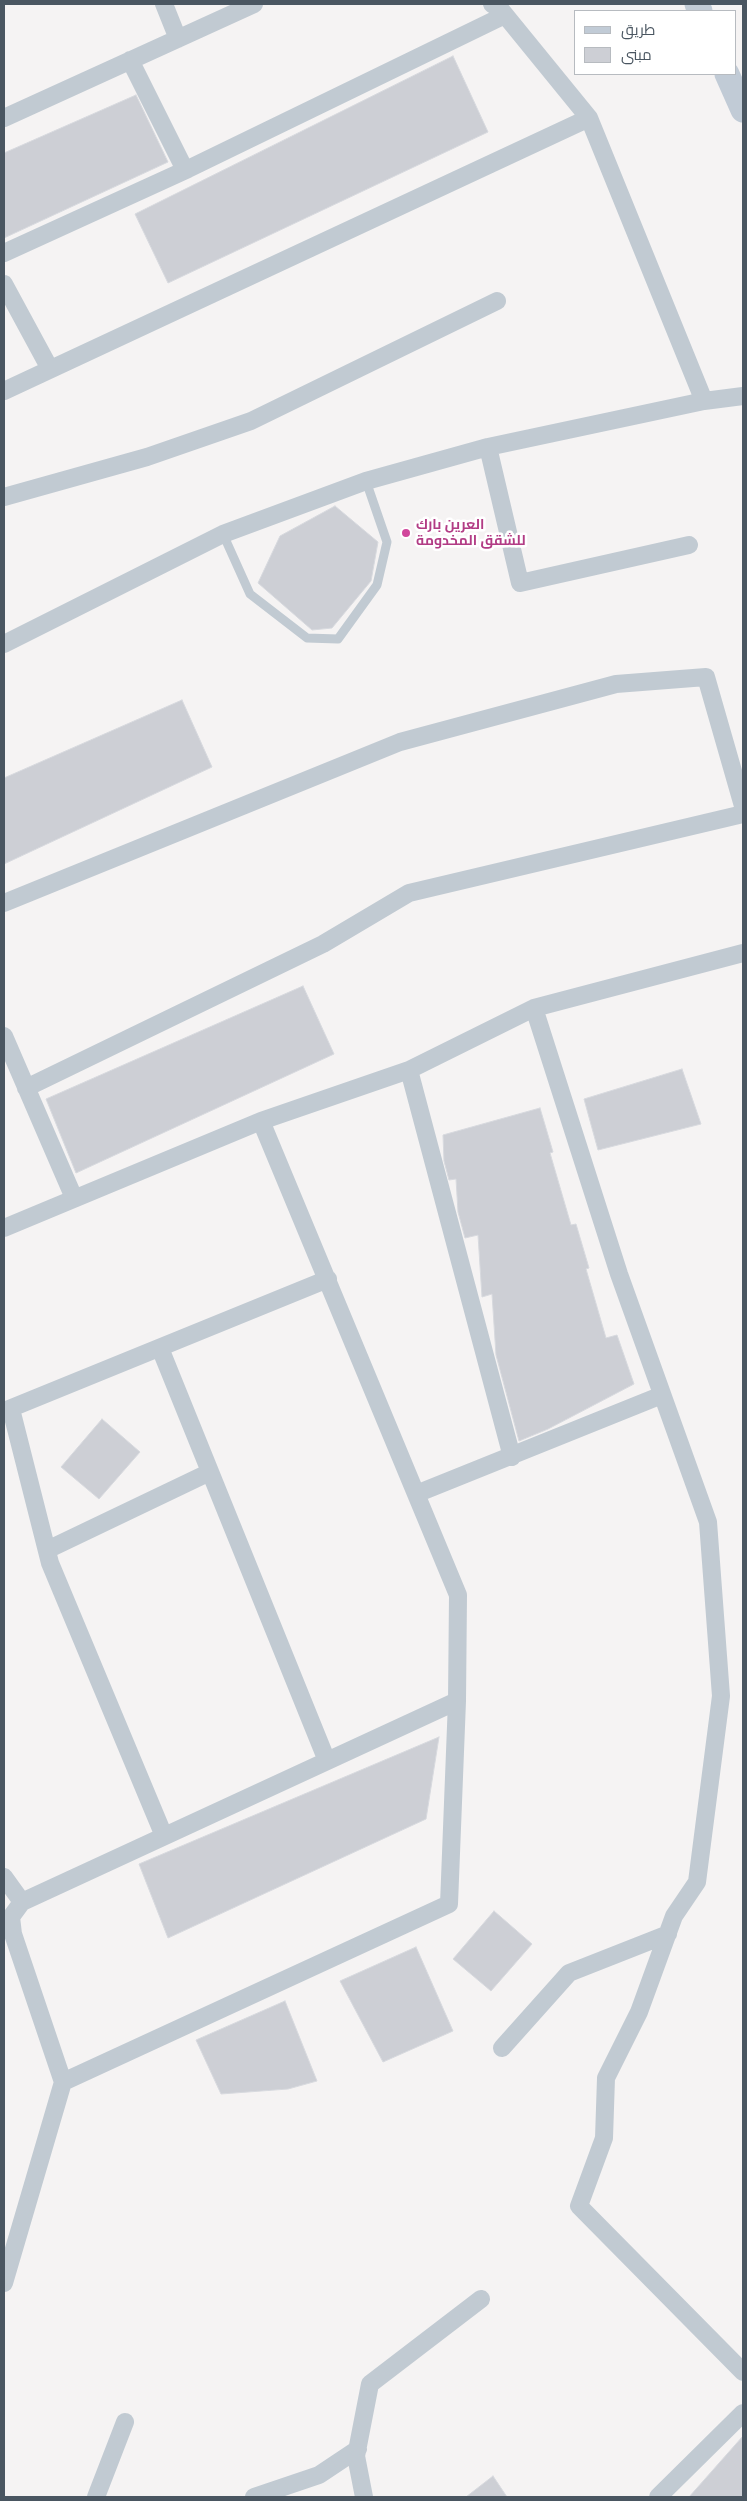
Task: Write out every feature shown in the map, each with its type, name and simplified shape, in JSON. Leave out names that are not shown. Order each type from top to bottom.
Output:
[{"type":"main road","points":[[727,75],[743,110]]},
{"type":"street","points":[[164,4],[178,39]]},
{"type":"street","points":[[4,118],[254,4]]},
{"type":"street","points":[[4,254],[185,170],[498,10],[589,118],[704,401]]},
{"type":"street","points":[[130,60],[185,170]]},
{"type":"street","points":[[4,390],[589,118]]},
{"type":"street","points":[[4,284],[50,369]]},
{"type":"street","points":[[4,497],[147,456],[251,421],[497,301]]},
{"type":"street","points":[[4,644],[223,534],[366,481],[488,447],[704,401],[743,396]]},
{"type":"street","points":[[488,447],[520,583],[689,545]]},
{"type":"street","points":[[4,903],[400,742],[616,684],[706,677],[743,806]]},
{"type":"street","points":[[26,1088],[323,944],[409,893],[743,814]]},
{"type":"street","points":[[4,1228],[261,1121],[409,1070],[534,1008],[743,953]]},
{"type":"street","points":[[534,1008],[619,1274],[708,1522],[721,1696],[697,1882],[674,1916],[639,2012],[606,2078],[604,2138],[579,2206],[743,2372]]},
{"type":"street","points":[[4,1036],[74,1198]]},
{"type":"street","points":[[409,1070],[512,1457]]},
{"type":"street","points":[[64,2082],[449,1904],[457,1701],[458,1595],[261,1121]]},
{"type":"street","points":[[164,1836],[50,1563],[7,1410],[328,1280]]},
{"type":"street","points":[[160,1348],[327,1761]]},
{"type":"street","points":[[416,1494],[512,1457],[662,1395]]},
{"type":"street","points":[[47,1550],[210,1472]]},
{"type":"street","points":[[4,2283],[64,2082],[13,1934],[11,1917],[22,1902],[457,1701]]},
{"type":"street","points":[[4,1877],[22,1902]]},
{"type":"street","points":[[502,2048],[569,1973],[668,1934]]},
{"type":"street","points":[[364,2497],[356,2456],[370,2384],[481,2299]]},
{"type":"street","points":[[658,2497],[743,2413]]},
{"type":"street","points":[[96,2497],[126,2422]]},
{"type":"street","points":[[254,2497],[319,2475],[358,2449]]},
{"type":"lane","points":[[223,534],[250,594],[307,638],[338,639],[377,585],[387,542],[366,481]]},
{"type":"building","points":[[453,56],[488,132],[168,283],[135,214]]},
{"type":"building","points":[[136,95],[168,162],[4,238],[4,153]]},
{"type":"building","points":[[335,506],[378,542],[371,581],[332,628],[312,630],[258,583],[280,536]]},
{"type":"building","points":[[182,700],[212,767],[4,864],[4,778]]},
{"type":"building","points":[[303,986],[334,1054],[76,1173],[46,1099]]},
{"type":"building","points":[[682,1069],[701,1124],[598,1150],[584,1099]]},
{"type":"building","points":[[540,1108],[553,1152],[550,1153],[571,1225],[576,1224],[589,1268],[586,1269],[606,1338],[617,1335],[634,1384],[548,1429],[519,1441],[496,1355],[492,1294],[482,1297],[478,1235],[465,1238],[458,1212],[456,1179],[449,1180],[444,1161],[443,1135]]},
{"type":"building","points":[[102,1419],[140,1452],[99,1499],[61,1467]]},
{"type":"building","points":[[439,1737],[426,1819],[168,1938],[139,1864]]},
{"type":"building","points":[[494,1911],[532,1944],[491,1991],[453,1959]]},
{"type":"building","points":[[416,1947],[453,2031],[383,2062],[340,1981]]},
{"type":"building","points":[[285,2001],[317,2081],[288,2089],[221,2094],[196,2040]]},
{"type":"building","points":[[743,2436],[743,2497],[689,2497]]},
{"type":"building","points":[[493,2476],[507,2497],[466,2497]]},
{"type":"place","name":"العرين بارك للشقق المخدومة","points":[[406,533]]}]
